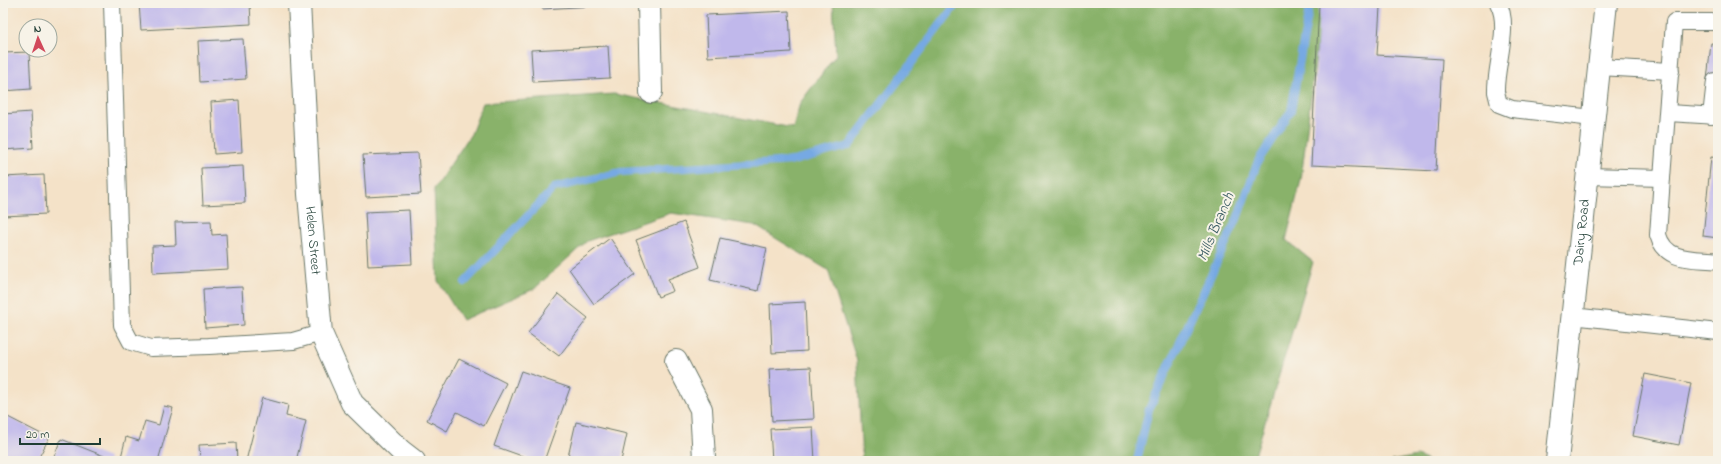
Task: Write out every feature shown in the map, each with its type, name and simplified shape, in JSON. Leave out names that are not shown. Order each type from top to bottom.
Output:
[{"type":"street","name":"Helen Street","points":[[299,3],[309,194],[321,333],[352,403],[401,458]]},
{"type":"street","points":[[649,3],[650,92]]},
{"type":"street","name":"Dairy Road","points":[[1557,461],[1606,3]]},
{"type":"street","points":[[676,361],[701,409],[703,461]]},
{"type":"lane","points":[[112,3],[122,325],[131,342],[151,348],[210,346],[293,342],[321,333]]},
{"type":"lane","points":[[1498,3],[1502,11],[1502,28],[1496,92],[1500,104],[1512,108],[1593,118]]},
{"type":"lane","points":[[1718,22],[1674,22],[1658,235],[1661,243],[1667,251],[1676,257],[1718,261]]},
{"type":"lane","points":[[1599,67],[1671,71]]},
{"type":"lane","points":[[1668,113],[1715,116],[1715,81]]},
{"type":"lane","points":[[1587,176],[1662,178]]},
{"type":"lane","points":[[1572,316],[1718,332]]},
{"type":"green space","points":[[833,3],[1322,3],[1301,180],[1286,240],[1313,262],[1254,459],[1260,461],[862,461],[857,361],[828,270],[754,225],[671,213],[587,241],[534,289],[462,320],[438,281],[434,189],[471,134],[483,103],[614,94],[793,128],[800,103],[836,55]]},
{"type":"green space","points":[[1417,456],[1428,461],[1392,461]]},
{"type":"building","points":[[139,3],[250,3],[251,24],[141,30]]},
{"type":"building","points":[[542,3],[594,3],[594,6],[542,9]]},
{"type":"building","points":[[1319,4],[1380,7],[1377,55],[1442,59],[1436,171],[1311,165]]},
{"type":"building","points":[[789,11],[791,52],[708,57],[706,15]]},
{"type":"building","points":[[243,39],[246,79],[200,82],[198,41]]},
{"type":"building","points":[[1711,43],[1718,44],[1718,81],[1707,80]]},
{"type":"building","points":[[608,46],[610,78],[533,82],[531,50]]},
{"type":"building","points":[[18,52],[18,58],[29,58],[31,89],[3,91],[3,53]]},
{"type":"building","points":[[239,100],[242,152],[214,154],[211,102]]},
{"type":"building","points":[[31,112],[33,148],[3,150],[3,114]]},
{"type":"building","points":[[418,153],[421,194],[366,197],[363,155]]},
{"type":"building","points":[[1711,157],[1718,158],[1718,238],[1703,236]]},
{"type":"building","points":[[243,166],[245,203],[203,205],[201,168]]},
{"type":"building","points":[[44,175],[46,214],[3,216],[3,177]]},
{"type":"building","points":[[409,210],[412,264],[368,266],[365,212]]},
{"type":"building","points":[[211,221],[212,235],[226,234],[228,269],[153,273],[152,246],[176,245],[175,222]]},
{"type":"building","points":[[684,222],[700,267],[668,279],[673,291],[658,297],[636,240]]},
{"type":"building","points":[[610,238],[635,274],[594,304],[569,269]]},
{"type":"building","points":[[720,238],[767,248],[758,291],[710,280]]},
{"type":"building","points":[[242,287],[244,325],[205,328],[203,289]]},
{"type":"building","points":[[558,294],[588,318],[559,356],[528,333]]},
{"type":"building","points":[[805,302],[807,351],[772,353],[770,304]]},
{"type":"building","points":[[459,359],[506,383],[484,426],[457,412],[447,431],[427,420]]},
{"type":"building","points":[[811,367],[814,419],[772,421],[769,369]]},
{"type":"building","points":[[521,371],[570,388],[544,461],[536,461],[494,446]]},
{"type":"building","points":[[1645,374],[1691,383],[1679,445],[1633,436]]},
{"type":"building","points":[[262,398],[288,405],[286,416],[306,421],[296,461],[281,461],[269,458],[268,461],[246,461]]},
{"type":"building","points":[[164,406],[173,408],[158,461],[120,461],[126,437],[139,441],[145,421],[159,425]]},
{"type":"building","points":[[4,415],[49,438],[37,461],[3,461]]},
{"type":"building","points":[[576,422],[627,434],[621,461],[567,461]]},
{"type":"building","points":[[813,427],[815,461],[772,461],[770,429]]},
{"type":"building","points":[[61,439],[109,458],[108,461],[52,461]]},
{"type":"building","points":[[236,443],[237,461],[200,461],[199,445]]},
{"type":"waterway","points":[[465,282],[554,188],[621,172],[793,161],[849,146],[957,3]]},
{"type":"waterway","name":"Mills Branch","points":[[1137,461],[1149,409],[1237,219],[1258,161],[1291,111],[1310,3]]}]
